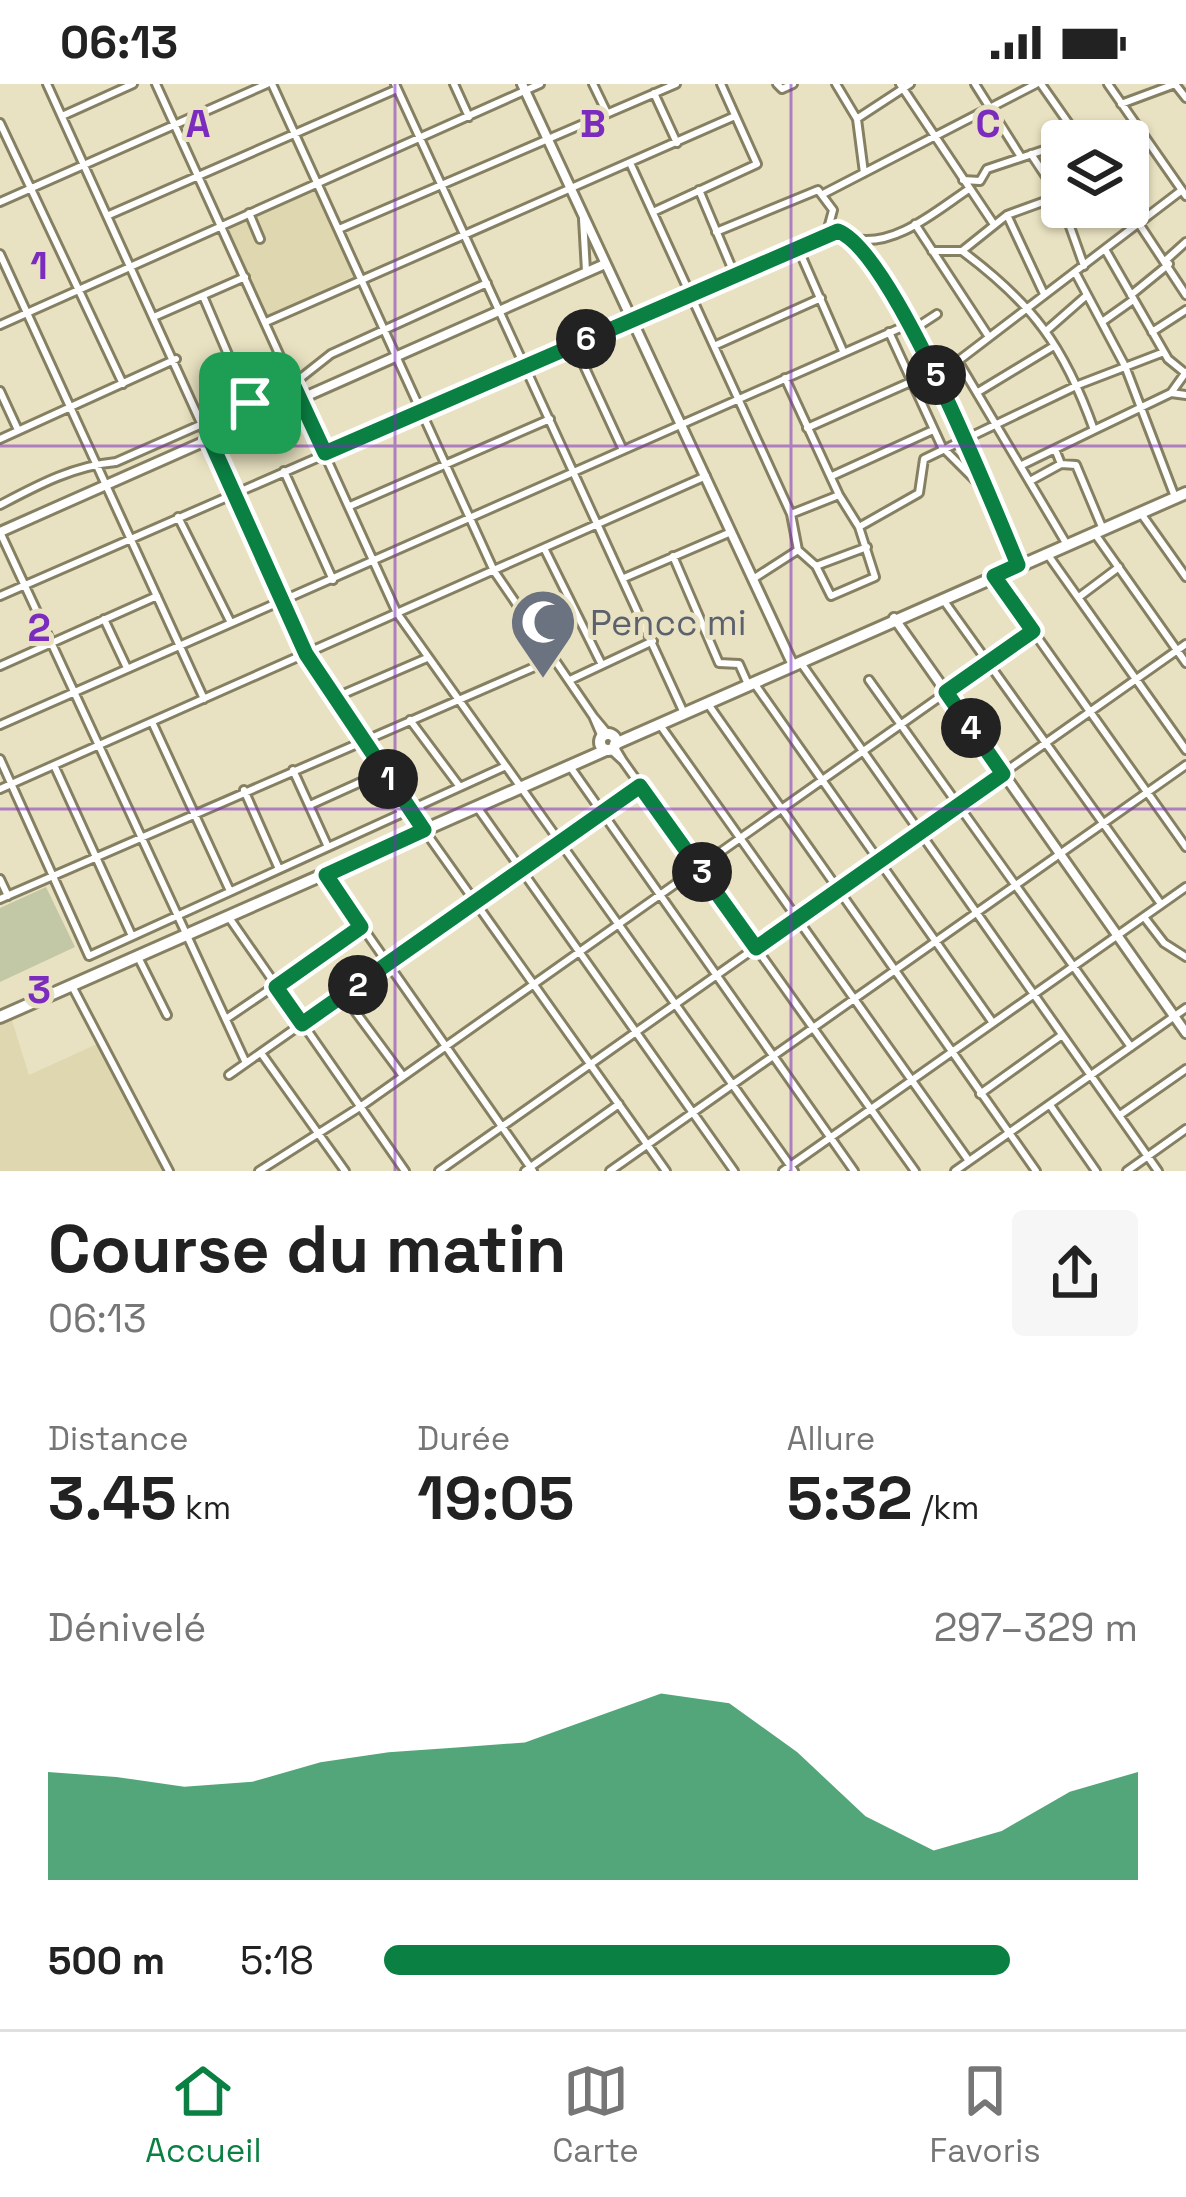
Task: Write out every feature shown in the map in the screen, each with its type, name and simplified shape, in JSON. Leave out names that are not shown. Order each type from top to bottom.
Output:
[{"type":"main road","points":[[1,1014],[230,919],[609,742],[1180,495]]},
{"type":"street","points":[[47,84],[176,359],[306,654],[383,772],[666,1171]]},
{"type":"street","points":[[62,116],[133,84]]},
{"type":"street","points":[[156,84],[398,613],[620,922],[789,1169],[1186,887]]},
{"type":"street","points":[[0,202],[269,84],[494,571],[609,742],[915,1171]]},
{"type":"street","points":[[454,84],[469,116]]},
{"type":"street","points":[[0,325],[540,84]]},
{"type":"street","points":[[593,84],[607,114]]},
{"type":"street","points":[[339,229],[676,84]]},
{"type":"street","points":[[653,212],[757,164],[721,84]]},
{"type":"street","points":[[777,84],[782,89],[793,84]]},
{"type":"street","points":[[836,84],[857,119],[865,173]]},
{"type":"street","points":[[975,84],[1021,157]]},
{"type":"street","points":[[716,232],[804,195],[825,194],[1038,84],[1060,120]]},
{"type":"street","points":[[1108,84],[1184,193],[1149,216]]},
{"type":"street","points":[[1121,104],[1175,84],[1186,98]]},
{"type":"street","points":[[108,215],[396,86],[683,711]]},
{"type":"street","points":[[857,119],[904,86],[993,223]]},
{"type":"street","points":[[523,88],[795,661],[1158,1171]]},
{"type":"street","points":[[654,93],[677,143]]},
{"type":"street","points":[[266,322],[735,116]]},
{"type":"street","points":[[0,123],[123,384]]},
{"type":"street","points":[[978,202],[986,169],[1041,151]]},
{"type":"street","points":[[1031,154],[1041,170]]},
{"type":"street","points":[[632,165],[791,514],[798,550],[816,566],[834,596],[877,575],[859,527],[839,495],[785,378]]},
{"type":"street","points":[[963,179],[980,182]]},
{"type":"street","points":[[826,232],[875,241],[915,224],[969,189]]},
{"type":"street","points":[[699,190],[734,274]]},
{"type":"street","points":[[0,596],[798,248],[826,232],[833,210],[825,194]]},
{"type":"street","points":[[932,251],[962,251],[1007,215],[1041,206]]},
{"type":"street","points":[[249,213],[260,239]]},
{"type":"street","points":[[582,215],[586,272]]},
{"type":"street","points":[[1007,215],[1044,294]]},
{"type":"street","points":[[915,224],[989,338]]},
{"type":"street","points":[[1071,228],[1084,266]]},
{"type":"street","points":[[808,428],[958,361],[1132,228]]},
{"type":"street","points":[[1143,228],[1186,295]]},
{"type":"street","points":[[850,238],[935,373],[1018,565]]},
{"type":"street","points":[[1102,323],[1186,242]]},
{"type":"street","points":[[798,248],[843,351]]},
{"type":"street","points":[[962,251],[1030,306],[1078,385],[1094,430]]},
{"type":"street","points":[[1021,465],[1171,393],[1186,373],[1164,352],[1106,251]]},
{"type":"street","points":[[1,259],[204,698]]},
{"type":"street","points":[[246,1063],[0,532],[605,264]]},
{"type":"street","points":[[1075,272],[1125,366],[1180,495]]},
{"type":"street","points":[[155,316],[245,278]]},
{"type":"street","points":[[0,506],[96,464],[116,462],[293,384],[322,360],[384,327],[487,283]]},
{"type":"street","points":[[203,296],[256,420]]},
{"type":"street","points":[[1046,331],[1088,296]]},
{"type":"street","points":[[713,346],[820,298]]},
{"type":"street","points":[[1153,332],[1186,310]]},
{"type":"street","points":[[0,725],[843,351],[937,314]]},
{"type":"street","points":[[890,332],[942,447],[987,492]]},
{"type":"street","points":[[574,344],[623,451]]},
{"type":"street","points":[[978,392],[1054,346]]},
{"type":"street","points":[[859,527],[920,493],[920,465],[942,447],[1164,352]]},
{"type":"street","points":[[0,439],[176,359]]},
{"type":"street","points":[[958,361],[1066,543]]},
{"type":"street","points":[[0,391],[18,430]]},
{"type":"street","points":[[1171,393],[1186,395]]},
{"type":"street","points":[[350,506],[550,419]]},
{"type":"street","points":[[832,476],[934,430]]},
{"type":"street","points":[[1055,449],[1061,464]]},
{"type":"street","points":[[1030,481],[1061,464],[1076,465],[1098,529],[1119,567],[1186,663]]},
{"type":"street","points":[[284,471],[333,580]]},
{"type":"street","points":[[0,789],[706,476]]},
{"type":"street","points":[[791,514],[839,495]]},
{"type":"street","points":[[1139,512],[1186,577]]},
{"type":"street","points":[[178,517],[231,623]]},
{"type":"street","points":[[624,578],[731,532]]},
{"type":"street","points":[[816,566],[867,547]]},
{"type":"street","points":[[544,548],[602,663]]},
{"type":"street","points":[[753,579],[798,550]]},
{"type":"street","points":[[1046,552],[1186,750]]},
{"type":"street","points":[[673,556],[718,663],[739,664],[992,1023]]},
{"type":"street","points":[[1079,597],[1119,567]]},
{"type":"street","points":[[994,576],[1186,847]]},
{"type":"street","points":[[1,662],[157,596]]},
{"type":"street","points":[[941,598],[991,661],[1161,904]]},
{"type":"street","points":[[894,618],[1186,1033]]},
{"type":"street","points":[[104,619],[127,668]]},
{"type":"street","points":[[259,1171],[319,1135],[1033,631]]},
{"type":"street","points":[[570,680],[653,640]]},
{"type":"street","points":[[440,1171],[1186,644]]},
{"type":"street","points":[[334,698],[428,658]]},
{"type":"street","points":[[0,879],[4,898],[553,659]]},
{"type":"street","points":[[868,680],[1131,1047]]},
{"type":"street","points":[[706,701],[1036,1171]]},
{"type":"street","points":[[410,720],[460,787]]},
{"type":"street","points":[[152,722],[230,891]]},
{"type":"street","points":[[658,722],[969,1161]]},
{"type":"street","points":[[0,759],[88,956],[507,766]]},
{"type":"street","points":[[573,762],[602,813],[854,1171]]},
{"type":"street","points":[[54,765],[132,936]]},
{"type":"street","points":[[610,1171],[1186,765]]},
{"type":"street","points":[[293,770],[328,847]]},
{"type":"street","points":[[309,806],[383,772]]},
{"type":"street","points":[[229,1075],[640,786]]},
{"type":"street","points":[[244,790],[279,869]]},
{"type":"street","points":[[478,806],[734,1171]]},
{"type":"street","points":[[326,875],[529,1170],[619,1104]]},
{"type":"street","points":[[1144,916],[1164,943],[1186,957]]},
{"type":"street","points":[[230,919],[405,1171]]},
{"type":"street","points":[[226,1019],[361,927]]},
{"type":"street","points":[[139,959],[167,1015]]},
{"type":"street","points":[[72,986],[170,1171]]},
{"type":"street","points":[[343,995],[403,1076]]},
{"type":"street","points":[[955,1171],[1186,1008]]},
{"type":"street","points":[[980,1094],[1062,1034]]},
{"type":"street","points":[[261,1052],[345,1171]]},
{"type":"street","points":[[1120,1116],[1186,1069]]},
{"type":"street","points":[[1050,1105],[1096,1171]]},
{"type":"street","points":[[1126,1171],[1186,1129]]},
{"type":"street","points":[[280,1162],[286,1171]]},
{"type":"shaded area","points":[[316,187],[356,275],[265,318],[224,225]]},
{"type":"shaded area","points":[[11,1017],[29,1075],[97,1044],[163,1171],[0,1171],[0,1022]]},
{"type":"green space","points":[[46,887],[75,947],[0,982],[0,908]]},
{"type":"place","name":"Pencc mi","points":[[543,681]]},
{"type":"route","points":[[826,232],[847,235],[859,246],[935,373],[1018,565],[994,576],[1033,631],[946,692],[1003,774],[756,948],[640,786],[302,1024],[276,987],[361,927],[326,875],[424,830],[306,654],[210,440],[256,420],[250,403],[293,384],[325,453],[826,232]]}]
